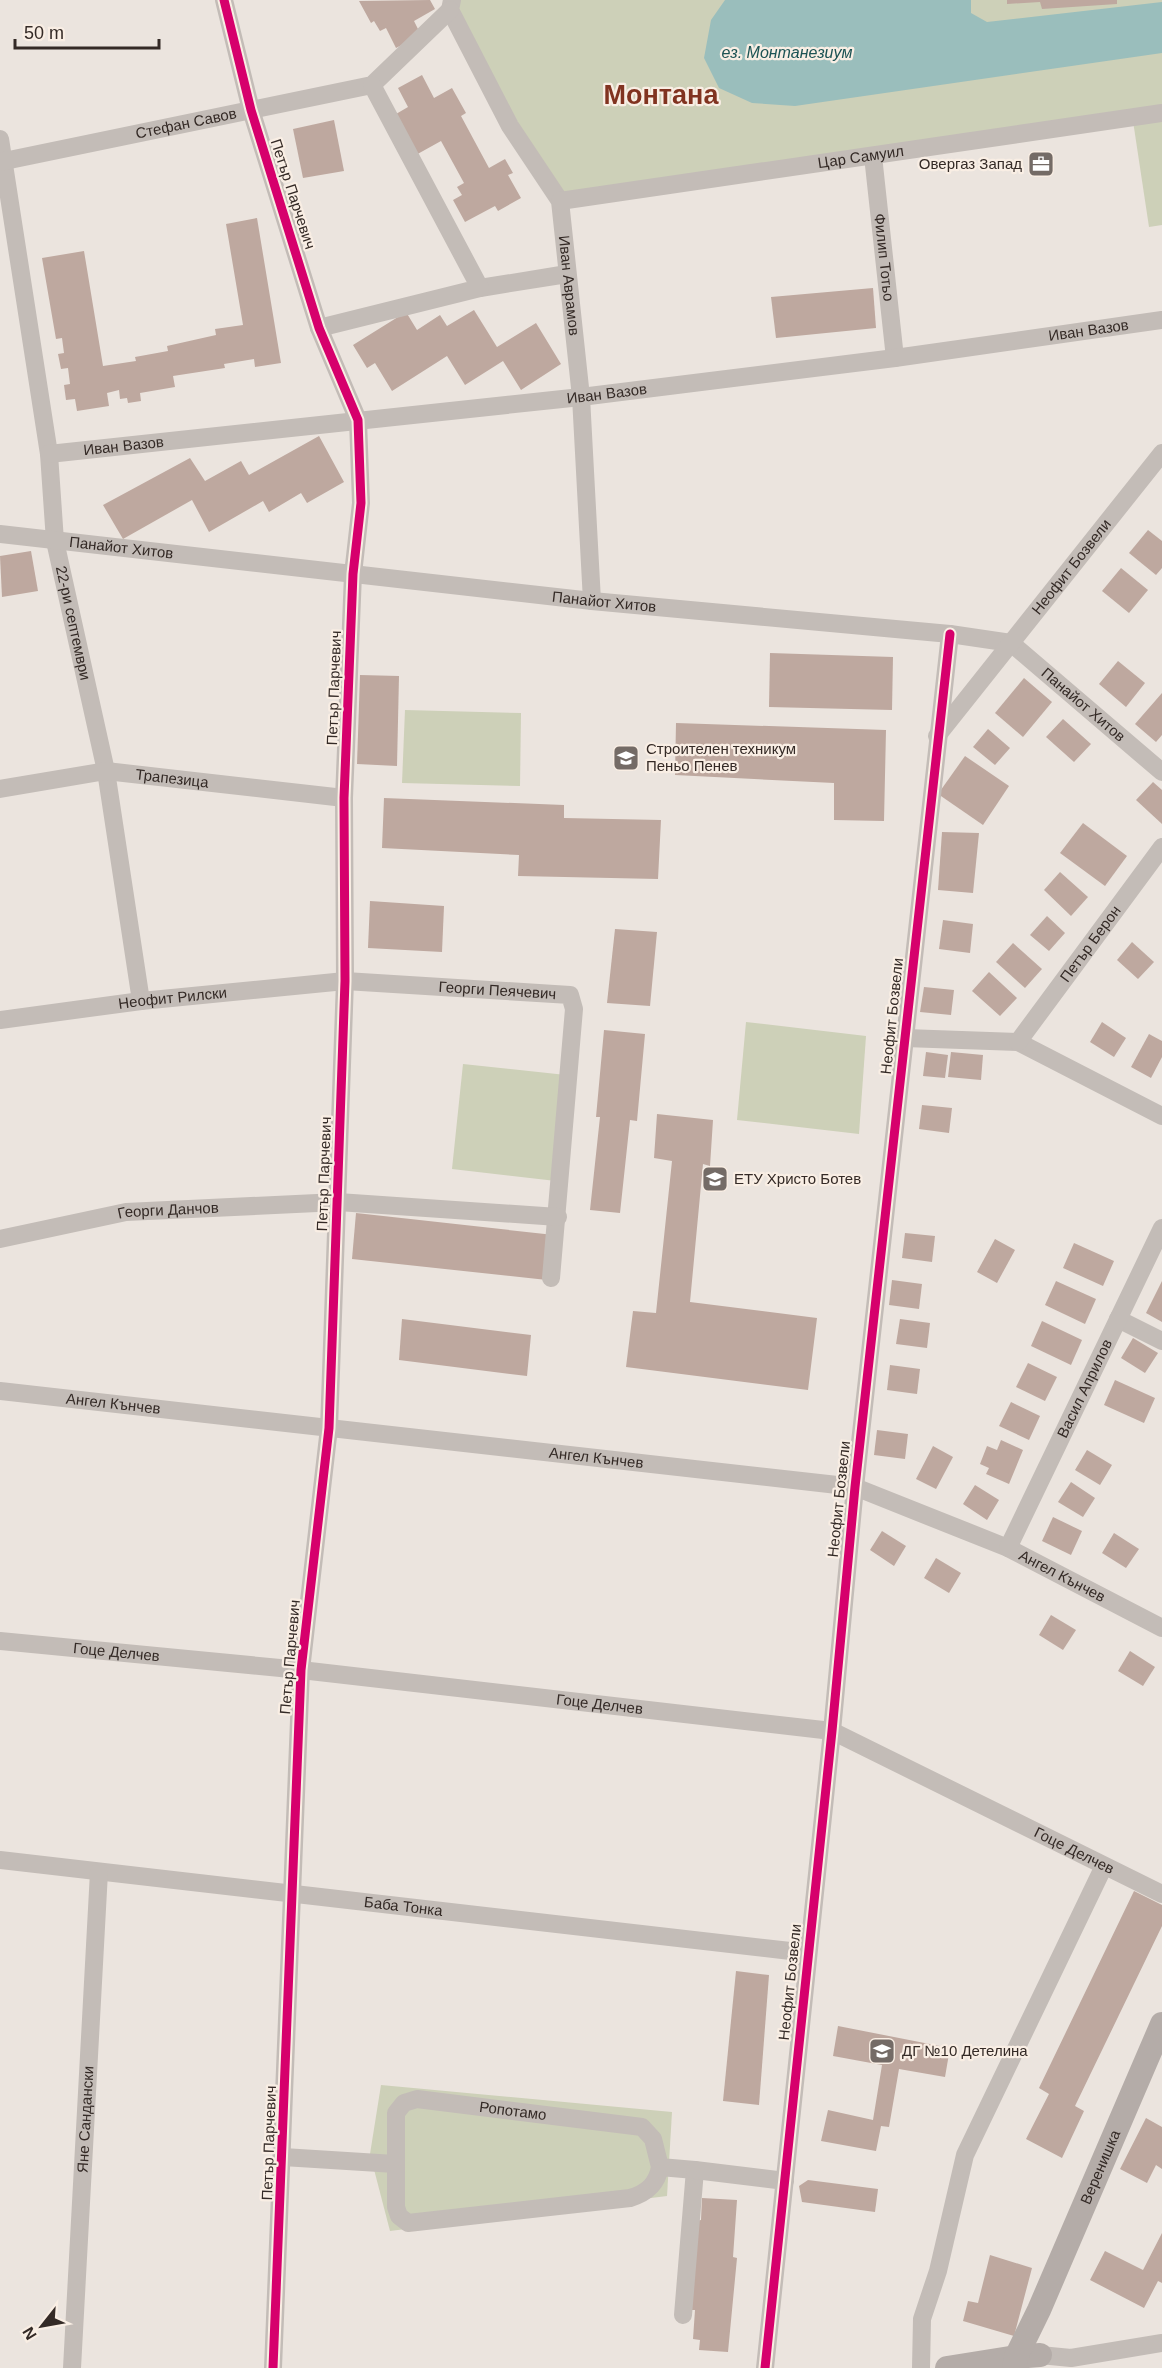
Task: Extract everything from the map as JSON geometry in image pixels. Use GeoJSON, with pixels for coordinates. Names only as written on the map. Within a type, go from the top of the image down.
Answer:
{"type":"FeatureCollection","features":[{"type":"Feature","properties":{"kind":"main road","name":"Веренишка"},"geometry":{"type":"LineString","coordinates":[[1015,2362],[1040,2310],[1162,2024]]}},
{"type":"Feature","properties":{"kind":"main road","name":"Веренишка"},"geometry":{"type":"LineString","coordinates":[[1040,2310],[1042,2364]]}},
{"type":"Feature","properties":{"kind":"main road"},"geometry":{"type":"LineString","coordinates":[[947,2368],[1015,2362],[1042,2364]]}},
{"type":"Feature","properties":{"kind":"street","name":"Петър Парчевич"},"geometry":{"type":"LineString","coordinates":[[224,0],[251,110],[320,328],[358,420],[361,503],[353,574],[344,798],[345,981],[329,1428],[302,1670],[273,2368]]}},
{"type":"Feature","properties":{"kind":"street"},"geometry":{"type":"LineString","coordinates":[[451,5],[372,85],[480,288]]}},
{"type":"Feature","properties":{"kind":"street","name":"Иван Аврамов"},"geometry":{"type":"LineString","coordinates":[[451,5],[510,126],[561,201],[581,397],[592,602]]}},
{"type":"Feature","properties":{"kind":"street","name":"Стефан Савов"},"geometry":{"type":"LineString","coordinates":[[2,162],[372,85]]}},
{"type":"Feature","properties":{"kind":"street","name":"Цар Самуил"},"geometry":{"type":"LineString","coordinates":[[561,201],[1162,113]]}},
{"type":"Feature","properties":{"kind":"street","name":"22-ри септември"},"geometry":{"type":"LineString","coordinates":[[0,139],[49,454],[55,541],[106,771],[141,1000]]}},
{"type":"Feature","properties":{"kind":"street","name":"Филип Тотьо"},"geometry":{"type":"LineString","coordinates":[[873,156],[895,358]]}},
{"type":"Feature","properties":{"kind":"street"},"geometry":{"type":"LineString","coordinates":[[320,328],[480,288],[567,274]]}},
{"type":"Feature","properties":{"kind":"street","name":"Иван Вазов"},"geometry":{"type":"LineString","coordinates":[[49,454],[581,397],[895,358],[1162,320]]}},
{"type":"Feature","properties":{"kind":"street","name":"Неофит Бозвели"},"geometry":{"type":"LineString","coordinates":[[937,736],[1162,453]]}},
{"type":"Feature","properties":{"kind":"street","name":"Панайот Хитов"},"geometry":{"type":"LineString","coordinates":[[0,534],[592,602],[950,633],[1011,643],[1162,772]]}},
{"type":"Feature","properties":{"kind":"street","name":"Неофит Бозвели"},"geometry":{"type":"LineString","coordinates":[[765,2368],[832,1731],[855,1487],[950,633]]}},
{"type":"Feature","properties":{"kind":"street","name":"Трапезица"},"geometry":{"type":"LineString","coordinates":[[0,789],[106,771],[344,798]]}},
{"type":"Feature","properties":{"kind":"street","name":"Петър Берон"},"geometry":{"type":"LineString","coordinates":[[1018,1042],[1162,847]]}},
{"type":"Feature","properties":{"kind":"street","name":"Неофит Рилски"},"geometry":{"type":"LineString","coordinates":[[0,1020],[141,1000],[345,981]]}},
{"type":"Feature","properties":{"kind":"street","name":"Георги Пеячевич"},"geometry":{"type":"LineString","coordinates":[[345,981],[570,995],[574,1009],[551,1278]]}},
{"type":"Feature","properties":{"kind":"street"},"geometry":{"type":"LineString","coordinates":[[905,1038],[1018,1042],[1162,1116]]}},
{"type":"Feature","properties":{"kind":"street"},"geometry":{"type":"LineString","coordinates":[[338,1202],[558,1217]]}},
{"type":"Feature","properties":{"kind":"street","name":"Георги Данчов"},"geometry":{"type":"LineString","coordinates":[[0,1239],[126,1212],[338,1202]]}},
{"type":"Feature","properties":{"kind":"street","name":"Васил Априлов"},"geometry":{"type":"LineString","coordinates":[[1008,1548],[1162,1228]]}},
{"type":"Feature","properties":{"kind":"street"},"geometry":{"type":"LineString","coordinates":[[1118,1319],[1162,1341]]}},
{"type":"Feature","properties":{"kind":"street","name":"Ангел Кънчев"},"geometry":{"type":"LineString","coordinates":[[0,1391],[855,1487],[1008,1548],[1162,1628]]}},
{"type":"Feature","properties":{"kind":"street","name":"Гоце Делчев"},"geometry":{"type":"LineString","coordinates":[[0,1641],[302,1670],[832,1731],[1162,1894]]}},
{"type":"Feature","properties":{"kind":"street","name":"Баба Тонка"},"geometry":{"type":"LineString","coordinates":[[0,1860],[808,1953]]}},
{"type":"Feature","properties":{"kind":"street"},"geometry":{"type":"LineString","coordinates":[[921,2368],[922,2319],[938,2271],[965,2155],[1104,1866]]}},
{"type":"Feature","properties":{"kind":"street","name":"Яне Сандански"},"geometry":{"type":"LineString","coordinates":[[72,2368],[99,1872]]}},
{"type":"Feature","properties":{"kind":"street","name":"Ропотамо"},"geometry":{"type":"LineString","coordinates":[[417,2099],[634,2125],[642,2127],[653,2139],[660,2167],[654,2183],[647,2190],[630,2198],[414,2223],[403,2220],[398,2212],[395,2164],[396,2113],[404,2103],[417,2099]]}},
{"type":"Feature","properties":{"kind":"street"},"geometry":{"type":"LineString","coordinates":[[283,2157],[395,2164]]}},
{"type":"Feature","properties":{"kind":"street"},"geometry":{"type":"LineString","coordinates":[[660,2167],[785,2181]]}},
{"type":"Feature","properties":{"kind":"street"},"geometry":{"type":"LineString","coordinates":[[682,2315],[695,2170]]}},
{"type":"Feature","properties":{"kind":"street"},"geometry":{"type":"LineString","coordinates":[[1042,2364],[1162,2343]]}},
{"type":"Feature","properties":{"kind":"green space"},"geometry":{"type":"Polygon","coordinates":[[[452,0],[1162,0],[1162,110],[560,201],[452,0]]]}},
{"type":"Feature","properties":{"kind":"green space"},"geometry":{"type":"Polygon","coordinates":[[[1162,117],[1162,225],[1149,227],[1133,121],[1162,117]]]}},
{"type":"Feature","properties":{"kind":"green space"},"geometry":{"type":"Polygon","coordinates":[[[405,710],[521,713],[520,786],[402,783],[405,710]]]}},
{"type":"Feature","properties":{"kind":"green space"},"geometry":{"type":"Polygon","coordinates":[[[746,1022],[866,1036],[859,1134],[737,1120],[746,1022]]]}},
{"type":"Feature","properties":{"kind":"green space"},"geometry":{"type":"Polygon","coordinates":[[[463,1064],[566,1075],[556,1181],[452,1169],[463,1064]]]}},
{"type":"Feature","properties":{"kind":"green space"},"geometry":{"type":"Polygon","coordinates":[[[381,2085],[672,2112],[667,2196],[390,2231],[370,2154],[381,2085]]]}},
{"type":"Feature","properties":{"kind":"water","name":"ез. Монтанезиум"},"geometry":{"type":"Polygon","coordinates":[[[725,0],[971,0],[971,13],[987,22],[1162,2],[1162,53],[795,106],[752,103],[719,88],[704,58],[711,20],[725,0]]]}},
{"type":"Feature","properties":{"kind":"building"},"geometry":{"type":"Polygon","coordinates":[[[430,0],[435,9],[414,21],[421,35],[396,48],[386,28],[380,31],[374,21],[371,23],[359,1],[430,0]]]}},
{"type":"Feature","properties":{"kind":"building"},"geometry":{"type":"Polygon","coordinates":[[[1007,0],[1117,0],[1117,4],[1042,9],[1040,2],[1007,4],[1007,0]]]}},
{"type":"Feature","properties":{"kind":"building"},"geometry":{"type":"Polygon","coordinates":[[[422,75],[434,98],[452,88],[466,113],[461,116],[489,168],[505,159],[513,173],[508,175],[521,198],[498,211],[495,206],[465,222],[453,200],[462,195],[457,187],[464,183],[441,141],[414,156],[396,114],[408,107],[398,88],[422,75]]]}},
{"type":"Feature","properties":{"kind":"building"},"geometry":{"type":"Polygon","coordinates":[[[334,120],[344,171],[303,178],[293,129],[334,120]]]}},
{"type":"Feature","properties":{"kind":"building"},"geometry":{"type":"Polygon","coordinates":[[[257,218],[281,363],[255,367],[254,359],[224,364],[225,368],[173,376],[175,387],[140,393],[141,401],[128,403],[127,398],[120,399],[119,390],[107,393],[109,406],[77,411],[75,399],[66,400],[64,385],[70,384],[68,368],[61,369],[58,354],[64,353],[62,338],[56,339],[42,258],[84,251],[103,366],[136,361],[135,357],[168,351],[167,346],[216,335],[215,329],[243,325],[226,224],[257,218]]]}},
{"type":"Feature","properties":{"kind":"building"},"geometry":{"type":"Polygon","coordinates":[[[873,288],[876,328],[776,338],[771,297],[873,288]]]}},
{"type":"Feature","properties":{"kind":"building"},"geometry":{"type":"Polygon","coordinates":[[[474,310],[497,347],[536,323],[561,364],[521,390],[503,361],[465,385],[447,356],[392,391],[375,363],[367,368],[353,345],[406,312],[417,330],[440,315],[447,326],[474,310]]]}},
{"type":"Feature","properties":{"kind":"building"},"geometry":{"type":"Polygon","coordinates":[[[319,436],[344,482],[307,503],[301,493],[269,512],[263,501],[209,532],[192,500],[123,539],[103,505],[190,458],[205,481],[241,461],[249,475],[319,436]]]}},
{"type":"Feature","properties":{"kind":"building"},"geometry":{"type":"Polygon","coordinates":[[[1148,530],[1162,541],[1162,568],[1156,575],[1129,553],[1148,530]]]}},
{"type":"Feature","properties":{"kind":"building"},"geometry":{"type":"Polygon","coordinates":[[[31,551],[38,591],[2,597],[0,556],[31,551]]]}},
{"type":"Feature","properties":{"kind":"building"},"geometry":{"type":"Polygon","coordinates":[[[1121,568],[1148,590],[1129,613],[1102,591],[1121,568]]]}},
{"type":"Feature","properties":{"kind":"building"},"geometry":{"type":"Polygon","coordinates":[[[770,653],[893,657],[892,710],[769,707],[770,653]]]}},
{"type":"Feature","properties":{"kind":"building"},"geometry":{"type":"Polygon","coordinates":[[[1118,661],[1145,683],[1126,707],[1099,684],[1118,661]]]}},
{"type":"Feature","properties":{"kind":"building"},"geometry":{"type":"Polygon","coordinates":[[[360,675],[399,676],[397,766],[357,764],[360,675]]]}},
{"type":"Feature","properties":{"kind":"building"},"geometry":{"type":"Polygon","coordinates":[[[1024,678],[1052,702],[1023,737],[995,713],[1024,678]]]}},
{"type":"Feature","properties":{"kind":"building"},"geometry":{"type":"Polygon","coordinates":[[[1162,693],[1162,735],[1156,742],[1135,724],[1162,693]]]}},
{"type":"Feature","properties":{"kind":"building"},"geometry":{"type":"Polygon","coordinates":[[[1063,719],[1091,744],[1074,762],[1046,737],[1063,719]]]}},
{"type":"Feature","properties":{"kind":"building"},"geometry":{"type":"Polygon","coordinates":[[[676,723],[886,730],[884,821],[834,820],[834,783],[675,775],[676,723]]]}},
{"type":"Feature","properties":{"kind":"building"},"geometry":{"type":"Polygon","coordinates":[[[988,729],[1010,748],[995,765],[973,747],[988,729]]]}},
{"type":"Feature","properties":{"kind":"building"},"geometry":{"type":"Polygon","coordinates":[[[965,756],[1009,786],[983,825],[938,794],[965,756]]]}},
{"type":"Feature","properties":{"kind":"building"},"geometry":{"type":"Polygon","coordinates":[[[1153,782],[1162,790],[1162,824],[1136,800],[1153,782]]]}},
{"type":"Feature","properties":{"kind":"building"},"geometry":{"type":"Polygon","coordinates":[[[384,798],[564,805],[564,818],[661,820],[658,879],[518,876],[519,855],[382,848],[384,798]]]}},
{"type":"Feature","properties":{"kind":"building"},"geometry":{"type":"Polygon","coordinates":[[[1083,823],[1127,856],[1105,886],[1060,853],[1083,823]]]}},
{"type":"Feature","properties":{"kind":"building"},"geometry":{"type":"Polygon","coordinates":[[[942,832],[979,833],[973,893],[938,890],[942,832]]]}},
{"type":"Feature","properties":{"kind":"building"},"geometry":{"type":"Polygon","coordinates":[[[1060,872],[1088,897],[1071,916],[1044,890],[1060,872]]]}},
{"type":"Feature","properties":{"kind":"building"},"geometry":{"type":"Polygon","coordinates":[[[370,901],[444,906],[442,952],[368,948],[370,901]]]}},
{"type":"Feature","properties":{"kind":"building"},"geometry":{"type":"Polygon","coordinates":[[[1047,916],[1065,933],[1049,951],[1030,935],[1047,916]]]}},
{"type":"Feature","properties":{"kind":"building"},"geometry":{"type":"Polygon","coordinates":[[[943,920],[973,924],[970,953],[939,949],[943,920]]]}},
{"type":"Feature","properties":{"kind":"building"},"geometry":{"type":"Polygon","coordinates":[[[615,929],[657,932],[650,1006],[607,1003],[615,929]]]}},
{"type":"Feature","properties":{"kind":"building"},"geometry":{"type":"Polygon","coordinates":[[[1132,942],[1154,962],[1138,979],[1117,960],[1132,942]]]}},
{"type":"Feature","properties":{"kind":"building"},"geometry":{"type":"Polygon","coordinates":[[[1013,943],[1042,969],[1025,988],[996,962],[1013,943]]]}},
{"type":"Feature","properties":{"kind":"building"},"geometry":{"type":"Polygon","coordinates":[[[989,972],[1017,998],[1000,1016],[972,991],[989,972]]]}},
{"type":"Feature","properties":{"kind":"building"},"geometry":{"type":"Polygon","coordinates":[[[924,987],[954,990],[951,1015],[920,1012],[924,987]]]}},
{"type":"Feature","properties":{"kind":"building"},"geometry":{"type":"Polygon","coordinates":[[[1102,1022],[1126,1038],[1114,1057],[1090,1042],[1102,1022]]]}},
{"type":"Feature","properties":{"kind":"building"},"geometry":{"type":"Polygon","coordinates":[[[604,1030],[645,1034],[637,1121],[630,1120],[620,1213],[590,1210],[600,1117],[596,1117],[604,1030]]]}},
{"type":"Feature","properties":{"kind":"building"},"geometry":{"type":"Polygon","coordinates":[[[1149,1034],[1162,1041],[1162,1057],[1151,1078],[1131,1067],[1149,1034]]]}},
{"type":"Feature","properties":{"kind":"building"},"geometry":{"type":"Polygon","coordinates":[[[926,1052],[948,1055],[945,1078],[923,1076],[926,1052]]]}},
{"type":"Feature","properties":{"kind":"building"},"geometry":{"type":"Polygon","coordinates":[[[951,1052],[983,1055],[981,1080],[948,1077],[951,1052]]]}},
{"type":"Feature","properties":{"kind":"building"},"geometry":{"type":"Polygon","coordinates":[[[922,1105],[952,1108],[949,1133],[919,1129],[922,1105]]]}},
{"type":"Feature","properties":{"kind":"building"},"geometry":{"type":"Polygon","coordinates":[[[657,1114],[713,1120],[710,1166],[703,1164],[690,1302],[817,1318],[808,1390],[626,1367],[633,1311],[656,1313],[672,1161],[654,1158],[657,1114]]]}},
{"type":"Feature","properties":{"kind":"building"},"geometry":{"type":"Polygon","coordinates":[[[356,1213],[554,1235],[547,1280],[352,1259],[356,1213]]]}},
{"type":"Feature","properties":{"kind":"building"},"geometry":{"type":"Polygon","coordinates":[[[905,1233],[935,1236],[932,1262],[902,1258],[905,1233]]]}},
{"type":"Feature","properties":{"kind":"building"},"geometry":{"type":"Polygon","coordinates":[[[995,1239],[1015,1250],[997,1283],[977,1272],[995,1239]]]}},
{"type":"Feature","properties":{"kind":"building"},"geometry":{"type":"Polygon","coordinates":[[[1074,1243],[1114,1261],[1103,1286],[1063,1268],[1074,1243]]]}},
{"type":"Feature","properties":{"kind":"building"},"geometry":{"type":"Polygon","coordinates":[[[892,1280],[922,1284],[919,1309],[889,1305],[892,1280]]]}},
{"type":"Feature","properties":{"kind":"building"},"geometry":{"type":"Polygon","coordinates":[[[1056,1281],[1096,1299],[1085,1324],[1045,1305],[1056,1281]]]}},
{"type":"Feature","properties":{"kind":"building"},"geometry":{"type":"Polygon","coordinates":[[[1162,1281],[1162,1322],[1146,1313],[1162,1281]]]}},
{"type":"Feature","properties":{"kind":"building"},"geometry":{"type":"Polygon","coordinates":[[[402,1319],[531,1335],[527,1376],[399,1360],[402,1319]]]}},
{"type":"Feature","properties":{"kind":"building"},"geometry":{"type":"Polygon","coordinates":[[[900,1319],[930,1323],[927,1348],[896,1344],[900,1319]]]}},
{"type":"Feature","properties":{"kind":"building"},"geometry":{"type":"Polygon","coordinates":[[[1042,1321],[1082,1340],[1071,1365],[1031,1346],[1042,1321]]]}},
{"type":"Feature","properties":{"kind":"building"},"geometry":{"type":"Polygon","coordinates":[[[1133,1338],[1158,1353],[1145,1373],[1121,1358],[1133,1338]]]}},
{"type":"Feature","properties":{"kind":"building"},"geometry":{"type":"Polygon","coordinates":[[[1028,1363],[1057,1377],[1045,1401],[1016,1387],[1028,1363]]]}},
{"type":"Feature","properties":{"kind":"building"},"geometry":{"type":"Polygon","coordinates":[[[890,1365],[920,1369],[917,1394],[887,1390],[890,1365]]]}},
{"type":"Feature","properties":{"kind":"building"},"geometry":{"type":"Polygon","coordinates":[[[1115,1380],[1155,1398],[1144,1423],[1104,1405],[1115,1380]]]}},
{"type":"Feature","properties":{"kind":"building"},"geometry":{"type":"Polygon","coordinates":[[[1011,1402],[1040,1416],[1029,1440],[999,1426],[1011,1402]]]}},
{"type":"Feature","properties":{"kind":"building"},"geometry":{"type":"Polygon","coordinates":[[[877,1430],[908,1434],[905,1459],[874,1455],[877,1430]]]}},
{"type":"Feature","properties":{"kind":"building"},"geometry":{"type":"Polygon","coordinates":[[[1001,1440],[1023,1450],[1009,1484],[986,1474],[989,1468],[980,1464],[987,1446],[997,1450],[1001,1440]]]}},
{"type":"Feature","properties":{"kind":"building"},"geometry":{"type":"Polygon","coordinates":[[[933,1446],[953,1457],[936,1489],[916,1479],[933,1446]]]}},
{"type":"Feature","properties":{"kind":"building"},"geometry":{"type":"Polygon","coordinates":[[[1087,1450],[1112,1465],[1100,1485],[1075,1470],[1087,1450]]]}},
{"type":"Feature","properties":{"kind":"building"},"geometry":{"type":"Polygon","coordinates":[[[1071,1482],[1095,1498],[1083,1517],[1058,1502],[1071,1482]]]}},
{"type":"Feature","properties":{"kind":"building"},"geometry":{"type":"Polygon","coordinates":[[[975,1485],[999,1500],[987,1520],[963,1504],[975,1485]]]}},
{"type":"Feature","properties":{"kind":"building"},"geometry":{"type":"Polygon","coordinates":[[[1053,1517],[1082,1531],[1071,1555],[1042,1541],[1053,1517]]]}},
{"type":"Feature","properties":{"kind":"building"},"geometry":{"type":"Polygon","coordinates":[[[882,1531],[906,1546],[894,1566],[870,1550],[882,1531]]]}},
{"type":"Feature","properties":{"kind":"building"},"geometry":{"type":"Polygon","coordinates":[[[1114,1533],[1139,1549],[1126,1568],[1102,1553],[1114,1533]]]}},
{"type":"Feature","properties":{"kind":"building"},"geometry":{"type":"Polygon","coordinates":[[[936,1558],[961,1573],[949,1593],[924,1578],[936,1558]]]}},
{"type":"Feature","properties":{"kind":"building"},"geometry":{"type":"Polygon","coordinates":[[[1051,1615],[1076,1630],[1063,1650],[1039,1635],[1051,1615]]]}},
{"type":"Feature","properties":{"kind":"building"},"geometry":{"type":"Polygon","coordinates":[[[1130,1651],[1155,1667],[1143,1686],[1118,1671],[1130,1651]]]}},
{"type":"Feature","properties":{"kind":"building"},"geometry":{"type":"Polygon","coordinates":[[[1134,1891],[1162,1905],[1162,1926],[1075,2106],[1084,2111],[1062,2158],[1026,2139],[1049,2094],[1039,2088],[1134,1891]]]}},
{"type":"Feature","properties":{"kind":"building"},"geometry":{"type":"Polygon","coordinates":[[[736,1971],[769,1975],[759,2105],[723,2101],[736,1971]]]}},
{"type":"Feature","properties":{"kind":"building"},"geometry":{"type":"Polygon","coordinates":[[[838,2026],[950,2048],[945,2077],[899,2069],[889,2127],[881,2126],[876,2151],[821,2141],[828,2110],[873,2120],[882,2065],[833,2056],[838,2026]]]}},
{"type":"Feature","properties":{"kind":"building"},"geometry":{"type":"Polygon","coordinates":[[[1146,2118],[1162,2127],[1162,2169],[1156,2165],[1147,2183],[1120,2169],[1146,2118]]]}},
{"type":"Feature","properties":{"kind":"building"},"geometry":{"type":"Polygon","coordinates":[[[808,2180],[878,2189],[875,2212],[802,2202],[799,2186],[808,2180]]]}},
{"type":"Feature","properties":{"kind":"building"},"geometry":{"type":"Polygon","coordinates":[[[702,2198],[737,2200],[733,2257],[737,2258],[728,2352],[699,2350],[700,2340],[693,2339],[695,2310],[691,2310],[696,2221],[701,2220],[702,2198]]]}},
{"type":"Feature","properties":{"kind":"building"},"geometry":{"type":"Polygon","coordinates":[[[1162,2233],[1162,2283],[1158,2281],[1144,2308],[1090,2280],[1105,2251],[1143,2270],[1162,2233]]]}},
{"type":"Feature","properties":{"kind":"building"},"geometry":{"type":"Polygon","coordinates":[[[990,2255],[1032,2268],[1014,2336],[963,2321],[968,2301],[978,2303],[990,2255]]]}},
{"type":"Feature","properties":{"kind":"cycle path"},"geometry":{"type":"LineString","coordinates":[[224,0],[251,110],[319,328],[358,420],[361,503],[353,574],[344,798],[345,981],[329,1428],[301,1670],[273,2368]]}},
{"type":"Feature","properties":{"kind":"cycle path"},"geometry":{"type":"LineString","coordinates":[[765,2368],[832,1731],[855,1487],[950,634]]}},
{"type":"Feature","properties":{"kind":"place","name":"Овергаз Запад"},"geometry":{"type":"Point","coordinates":[1041,164]}},
{"type":"Feature","properties":{"kind":"place","name":"Строителен техникум Пеньо Пенев"},"geometry":{"type":"Point","coordinates":[626,758]}},
{"type":"Feature","properties":{"kind":"place","name":"ЕТУ Христо Ботев"},"geometry":{"type":"Point","coordinates":[715,1179]}},
{"type":"Feature","properties":{"kind":"place","name":"ДГ №10 Детелина"},"geometry":{"type":"Point","coordinates":[882,2051]}},
{"type":"Feature","properties":{"kind":"district","name":"Монтана"},"geometry":{"type":"Point","coordinates":[661,95]}}]}
